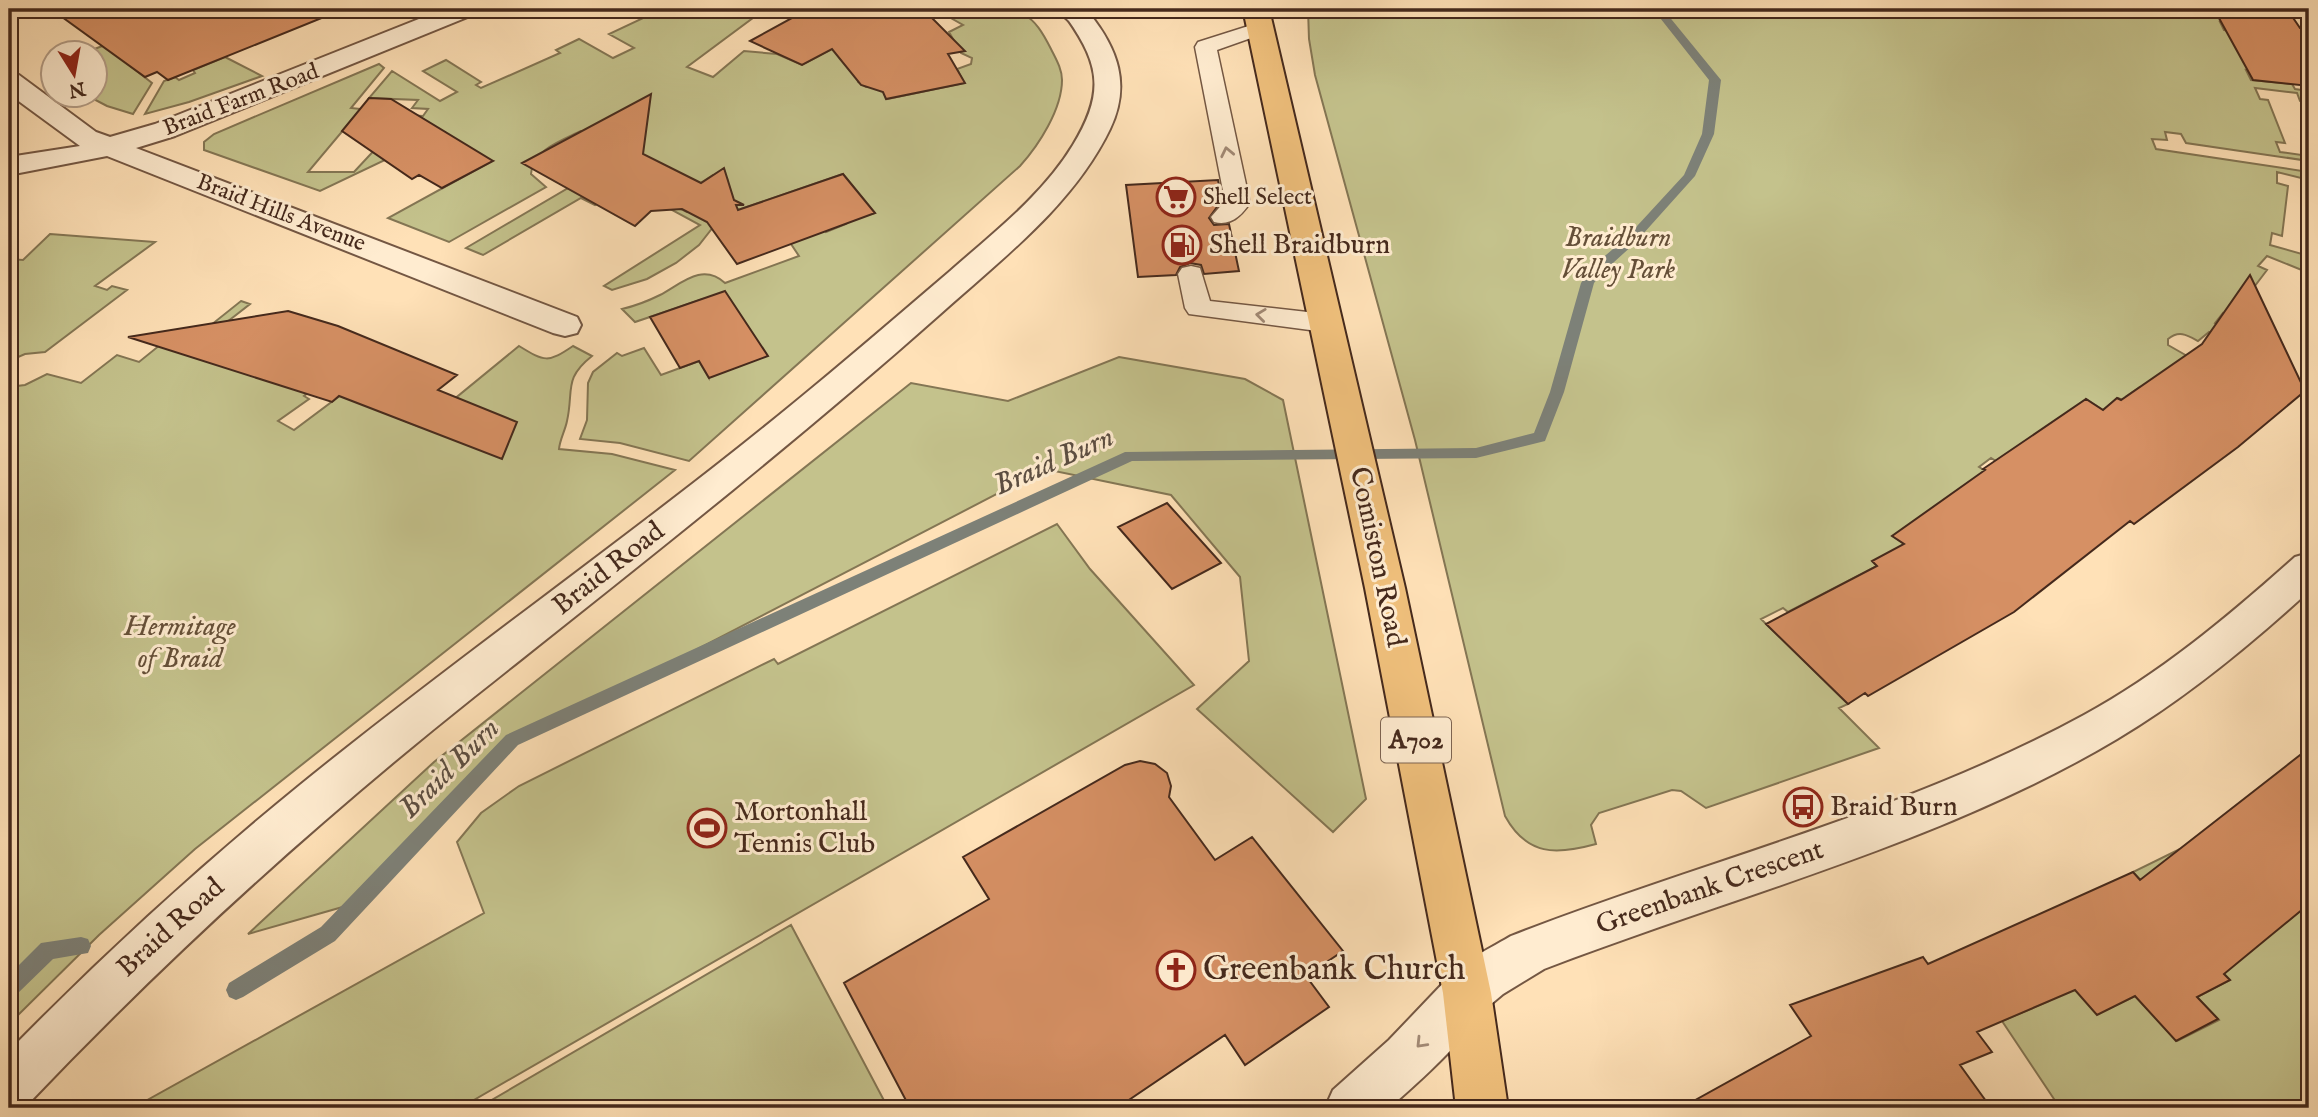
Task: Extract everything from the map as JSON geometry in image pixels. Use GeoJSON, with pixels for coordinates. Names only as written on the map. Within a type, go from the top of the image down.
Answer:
{"type":"FeatureCollection","features":[{"type":"Feature","properties":{"kind":"main road","name":"Comiston Road"},"geometry":{"type":"LineString","coordinates":[[1259,18],[1363,488],[1467,993],[1482,1108]]}},
{"type":"Feature","properties":{"kind":"street","name":"Braid Farm Road"},"geometry":{"type":"LineString","coordinates":[[9,166],[113,147],[210,114],[466,9]]}},
{"type":"Feature","properties":{"kind":"street","name":"Braid Road"},"geometry":{"type":"LineString","coordinates":[[9,1087],[93,1000],[235,870],[350,771],[801,416],[894,337],[1036,209],[1063,180],[1089,143],[1108,94],[1110,74],[1105,57],[1094,35],[1075,13]]}},
{"type":"Feature","properties":{"kind":"street","name":"Braid Hills Avenue"},"geometry":{"type":"LineString","coordinates":[[9,81],[86,138],[565,325]]}},
{"type":"Feature","properties":{"kind":"street","name":"Greenbank Crescent"},"geometry":{"type":"LineString","coordinates":[[1351,1108],[1407,1058],[1467,993],[1486,977],[1528,952],[1826,848],[2024,767],[2099,728],[2165,687],[2244,627],[2309,568]]}},
{"type":"Feature","properties":{"kind":"lane"},"geometry":{"type":"LineString","coordinates":[[1223,217],[1238,203],[1206,47],[1259,18]]}},
{"type":"Feature","properties":{"kind":"lane"},"geometry":{"type":"LineString","coordinates":[[1191,274],[1198,307],[1325,323]]}},
{"type":"Feature","properties":{"kind":"green space"},"geometry":{"type":"Polygon","coordinates":[[[103,9],[215,9],[128,64],[152,83],[133,114],[108,106],[108,44],[148,29],[71,19],[103,9]]]}},
{"type":"Feature","properties":{"kind":"green space"},"geometry":{"type":"Polygon","coordinates":[[[647,9],[765,9],[687,67],[713,77],[744,51],[777,54],[802,65],[828,51],[872,9],[906,9],[851,41],[858,82],[866,87],[880,86],[887,99],[964,83],[957,69],[971,64],[972,58],[961,53],[949,32],[963,25],[949,17],[969,9],[1008,10],[1018,12],[1032,21],[1045,37],[1062,76],[1061,91],[1054,114],[1035,148],[1020,166],[689,461],[620,443],[580,439],[587,420],[588,383],[593,372],[617,353],[622,356],[644,348],[661,375],[699,361],[709,378],[717,321],[703,299],[635,322],[622,309],[655,297],[692,277],[708,274],[725,283],[799,256],[789,241],[823,229],[826,232],[846,224],[845,221],[875,213],[843,174],[741,209],[714,226],[699,245],[676,263],[647,279],[612,290],[604,286],[700,225],[672,210],[677,207],[687,212],[728,183],[727,178],[713,175],[699,184],[663,165],[595,205],[581,198],[483,255],[466,248],[568,188],[591,136],[581,131],[543,152],[537,158],[531,174],[546,187],[449,242],[388,218],[492,161],[391,157],[320,191],[204,150],[204,142],[214,134],[379,64],[384,68],[351,108],[361,109],[308,172],[354,172],[407,115],[423,116],[428,109],[412,108],[418,100],[369,98],[392,71],[440,101],[457,92],[423,71],[446,60],[481,82],[476,85],[481,88],[560,53],[556,50],[579,39],[613,58],[634,48],[609,34],[654,13],[647,9]]]}},
{"type":"Feature","properties":{"kind":"green space","name":"Braidburn Valley Park"},"geometry":{"type":"Polygon","coordinates":[[[1308,9],[2211,9],[2215,16],[2250,20],[2255,25],[2220,22],[2224,30],[2233,31],[2254,71],[2246,70],[2251,80],[2292,84],[2295,89],[2309,91],[2309,103],[2300,101],[2297,93],[2255,88],[2260,99],[2268,100],[2285,143],[2276,142],[2280,152],[2309,156],[2309,161],[2186,143],[2181,134],[2165,132],[2167,140],[2152,139],[2156,149],[2309,172],[2309,180],[2277,172],[2277,183],[2288,186],[2282,236],[2272,233],[2270,245],[2309,256],[2309,273],[2267,256],[2258,266],[2267,270],[2232,316],[2223,313],[2215,323],[2263,345],[2256,357],[2209,332],[2198,341],[2179,334],[2168,339],[2168,345],[2189,357],[2146,390],[2140,387],[2127,396],[2175,424],[2118,398],[2103,410],[2086,399],[2060,502],[1991,458],[1979,467],[1997,478],[1893,536],[1975,595],[1872,561],[1877,566],[1788,612],[1783,608],[1761,619],[1848,704],[1839,708],[1879,748],[1706,808],[1681,791],[1672,790],[1599,813],[1591,825],[1596,844],[1568,850],[1544,849],[1523,839],[1505,816],[1415,440],[1315,75],[1309,39],[1308,9]]]}},
{"type":"Feature","properties":{"kind":"green space"},"geometry":{"type":"Polygon","coordinates":[[[225,57],[262,76],[189,102],[145,114],[164,81],[175,77],[179,80],[195,73],[193,70],[225,57]]]}},
{"type":"Feature","properties":{"kind":"green space"},"geometry":{"type":"Polygon","coordinates":[[[50,234],[155,242],[95,286],[107,290],[112,286],[127,290],[45,352],[25,354],[9,361],[9,259],[23,260],[50,234]]]}},
{"type":"Feature","properties":{"kind":"green space","name":"Hermitage of Braid"},"geometry":{"type":"Polygon","coordinates":[[[241,301],[250,304],[218,329],[365,348],[304,396],[309,399],[278,421],[294,430],[341,395],[420,427],[519,346],[541,358],[552,358],[573,346],[592,356],[573,379],[567,421],[559,449],[612,454],[675,470],[195,849],[99,935],[9,1024],[9,387],[25,385],[47,374],[81,383],[117,355],[139,362],[176,332],[196,337],[241,301]]]}},
{"type":"Feature","properties":{"kind":"green space"},"geometry":{"type":"Polygon","coordinates":[[[1119,357],[1245,379],[1283,400],[1366,799],[1333,832],[1197,709],[1249,661],[1240,577],[1171,495],[1045,469],[516,743],[346,906],[248,934],[434,762],[911,383],[1008,401],[1119,357]]]}},
{"type":"Feature","properties":{"kind":"green space","name":"Mortonhall Tennis Club"},"geometry":{"type":"Polygon","coordinates":[[[1057,524],[1090,569],[1194,685],[460,1108],[133,1108],[484,913],[457,842],[481,813],[519,786],[774,659],[778,664],[1057,524]]]}},
{"type":"Feature","properties":{"kind":"green space"},"geometry":{"type":"Polygon","coordinates":[[[2180,849],[2277,930],[2306,906],[2309,909],[2309,1108],[2060,1108],[2002,1021],[2049,1001],[2021,927],[2097,1014],[2135,996],[2177,1041],[2219,1020],[2197,997],[2230,980],[2210,959],[2213,957],[2133,872],[2180,849]]]}},
{"type":"Feature","properties":{"kind":"green space"},"geometry":{"type":"Polygon","coordinates":[[[791,925],[888,1108],[478,1108],[791,925]]]}},
{"type":"Feature","properties":{"kind":"building"},"geometry":{"type":"Polygon","coordinates":[[[51,9],[339,11],[168,80],[157,72],[145,77],[108,50],[108,38],[91,38],[51,9]]]}},
{"type":"Feature","properties":{"kind":"building"},"geometry":{"type":"Polygon","coordinates":[[[800,9],[923,9],[965,51],[948,54],[965,83],[886,99],[883,92],[861,85],[832,49],[802,65],[750,41],[803,12],[800,9]]]}},
{"type":"Feature","properties":{"kind":"building"},"geometry":{"type":"Polygon","coordinates":[[[2214,9],[2287,9],[2300,28],[2309,28],[2309,86],[2253,80],[2214,9]]]}},
{"type":"Feature","properties":{"kind":"building"},"geometry":{"type":"Polygon","coordinates":[[[651,94],[643,154],[701,183],[724,168],[734,200],[744,205],[736,205],[738,210],[843,174],[875,213],[737,264],[707,222],[682,209],[651,211],[635,226],[522,163],[651,94]]]}},
{"type":"Feature","properties":{"kind":"building"},"geometry":{"type":"Polygon","coordinates":[[[369,98],[391,99],[493,161],[442,188],[419,175],[412,179],[342,131],[369,98]]]}},
{"type":"Feature","properties":{"kind":"building"},"geometry":{"type":"Polygon","coordinates":[[[1218,180],[1222,200],[1209,218],[1214,225],[1229,224],[1239,271],[1204,274],[1201,265],[1190,263],[1180,267],[1176,275],[1138,277],[1126,185],[1218,180]]]}},
{"type":"Feature","properties":{"kind":"building"},"geometry":{"type":"Polygon","coordinates":[[[2250,275],[2305,391],[2238,447],[2134,524],[2130,521],[2014,612],[1868,696],[1865,693],[1848,704],[1766,624],[1877,566],[1872,561],[1904,544],[1892,536],[1985,470],[1983,469],[2086,399],[2103,410],[2117,398],[2121,400],[2202,344],[2250,275]]]}},
{"type":"Feature","properties":{"kind":"building"},"geometry":{"type":"Polygon","coordinates":[[[725,291],[768,356],[709,378],[699,361],[680,368],[650,317],[725,291]]]}},
{"type":"Feature","properties":{"kind":"building"},"geometry":{"type":"Polygon","coordinates":[[[288,311],[338,326],[457,375],[438,390],[517,422],[502,459],[339,396],[332,402],[128,337],[288,311]]]}},
{"type":"Feature","properties":{"kind":"building"},"geometry":{"type":"Polygon","coordinates":[[[1167,503],[1221,563],[1172,589],[1118,527],[1167,503]]]}},
{"type":"Feature","properties":{"kind":"building"},"geometry":{"type":"Polygon","coordinates":[[[2309,748],[2309,904],[2224,974],[2230,980],[2197,997],[2218,1019],[2176,1041],[2135,996],[2097,1015],[2075,990],[1977,1032],[1992,1052],[1960,1065],[1991,1108],[1681,1108],[1811,1036],[1790,1005],[1923,957],[1928,964],[2133,872],[2140,880],[2309,748]]]}},
{"type":"Feature","properties":{"kind":"building","name":"Greenbank Church"},"geometry":{"type":"Polygon","coordinates":[[[1140,761],[1155,764],[1167,773],[1171,786],[1169,797],[1215,860],[1252,837],[1343,951],[1306,976],[1329,1007],[1245,1065],[1225,1035],[1117,1108],[910,1108],[844,983],[989,899],[963,857],[1125,765],[1140,761]]]}},
{"type":"Feature","properties":{"kind":"waterway","name":"Braid Burn"},"geometry":{"type":"LineString","coordinates":[[236,990],[328,934],[512,740],[1130,456],[1476,453],[1540,437],[1557,392],[1588,283],[1598,269],[1630,241],[1689,176],[1708,134],[1715,80],[1658,9]]}},
{"type":"Feature","properties":{"kind":"waterway","name":"Braid Burn"},"geometry":{"type":"LineString","coordinates":[[9,988],[48,950],[81,946]]}},
{"type":"Feature","properties":{"kind":"place","name":"Shell Select"},"geometry":{"type":"Point","coordinates":[1176,197]}},
{"type":"Feature","properties":{"kind":"place","name":"Shell Braidburn"},"geometry":{"type":"Point","coordinates":[1182,245]}},
{"type":"Feature","properties":{"kind":"place","name":"Braid Burn"},"geometry":{"type":"Point","coordinates":[1803,807]}},
{"type":"Feature","properties":{"kind":"place","name":"Mortonhall Tennis Club"},"geometry":{"type":"Point","coordinates":[707,828]}},
{"type":"Feature","properties":{"kind":"place","name":"Greenbank Church"},"geometry":{"type":"Point","coordinates":[1176,970]}}]}
